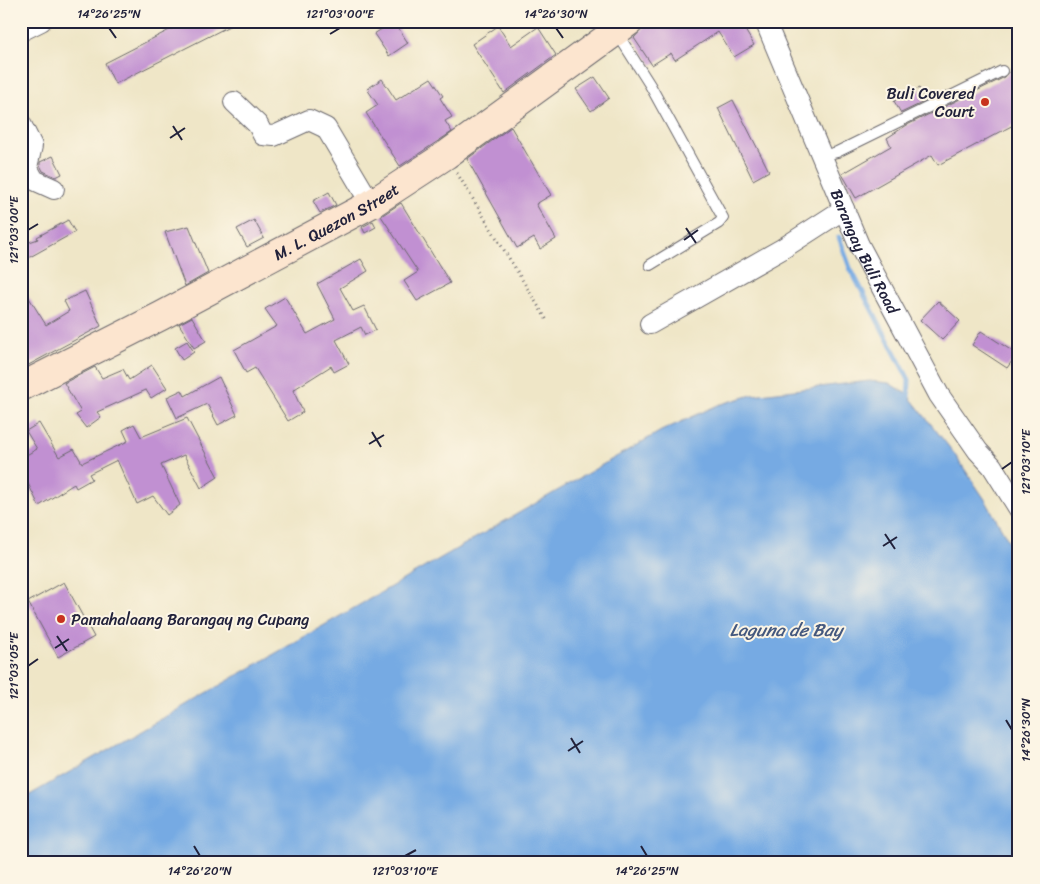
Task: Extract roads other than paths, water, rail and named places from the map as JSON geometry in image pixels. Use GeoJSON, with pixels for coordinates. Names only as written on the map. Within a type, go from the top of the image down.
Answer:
{"type":"FeatureCollection","features":[{"type":"Feature","properties":{"kind":"main road","name":"M. L. Quezon Street"},"geometry":{"type":"LineString","coordinates":[[21,387],[161,316],[371,204],[446,155],[624,26]]}},
{"type":"Feature","properties":{"kind":"street"},"geometry":{"type":"LineString","coordinates":[[21,31],[41,21]]}},
{"type":"Feature","properties":{"kind":"street","name":"Barangay Buli Road"},"geometry":{"type":"LineString","coordinates":[[765,21],[860,245],[940,395],[978,451],[992,466],[1019,509]]}},
{"type":"Feature","properties":{"kind":"street"},"geometry":{"type":"LineString","coordinates":[[234,102],[258,125],[263,135],[274,136],[309,120],[326,128],[371,204]]}},
{"type":"Feature","properties":{"kind":"street"},"geometry":{"type":"LineString","coordinates":[[21,124],[32,146],[27,167],[34,180],[54,189]]}},
{"type":"Feature","properties":{"kind":"street"},"geometry":{"type":"LineString","coordinates":[[650,324],[782,249],[844,209]]}},
{"type":"Feature","properties":{"kind":"lane"},"geometry":{"type":"LineString","coordinates":[[624,26],[650,86],[723,218],[719,223],[650,265]]}},
{"type":"Feature","properties":{"kind":"lane"},"geometry":{"type":"LineString","coordinates":[[822,156],[837,152],[1002,71]]}},
{"type":"Feature","properties":{"kind":"water","name":"Laguna de Bay"},"geometry":{"type":"Polygon","coordinates":[[[869,381],[889,383],[908,395],[953,452],[986,501],[1019,560],[1019,863],[21,863],[21,800],[661,431],[718,405],[752,395],[869,381]]]}},
{"type":"Feature","properties":{"kind":"waterway"},"geometry":{"type":"LineString","coordinates":[[839,237],[850,268],[909,380],[908,396]]}},
{"type":"Feature","properties":{"kind":"place","name":"Buli Covered Court"},"geometry":{"type":"Point","coordinates":[985,102]}},
{"type":"Feature","properties":{"kind":"place","name":"Pamahalaang Barangay ng Cupang"},"geometry":{"type":"Point","coordinates":[61,619]}}]}
